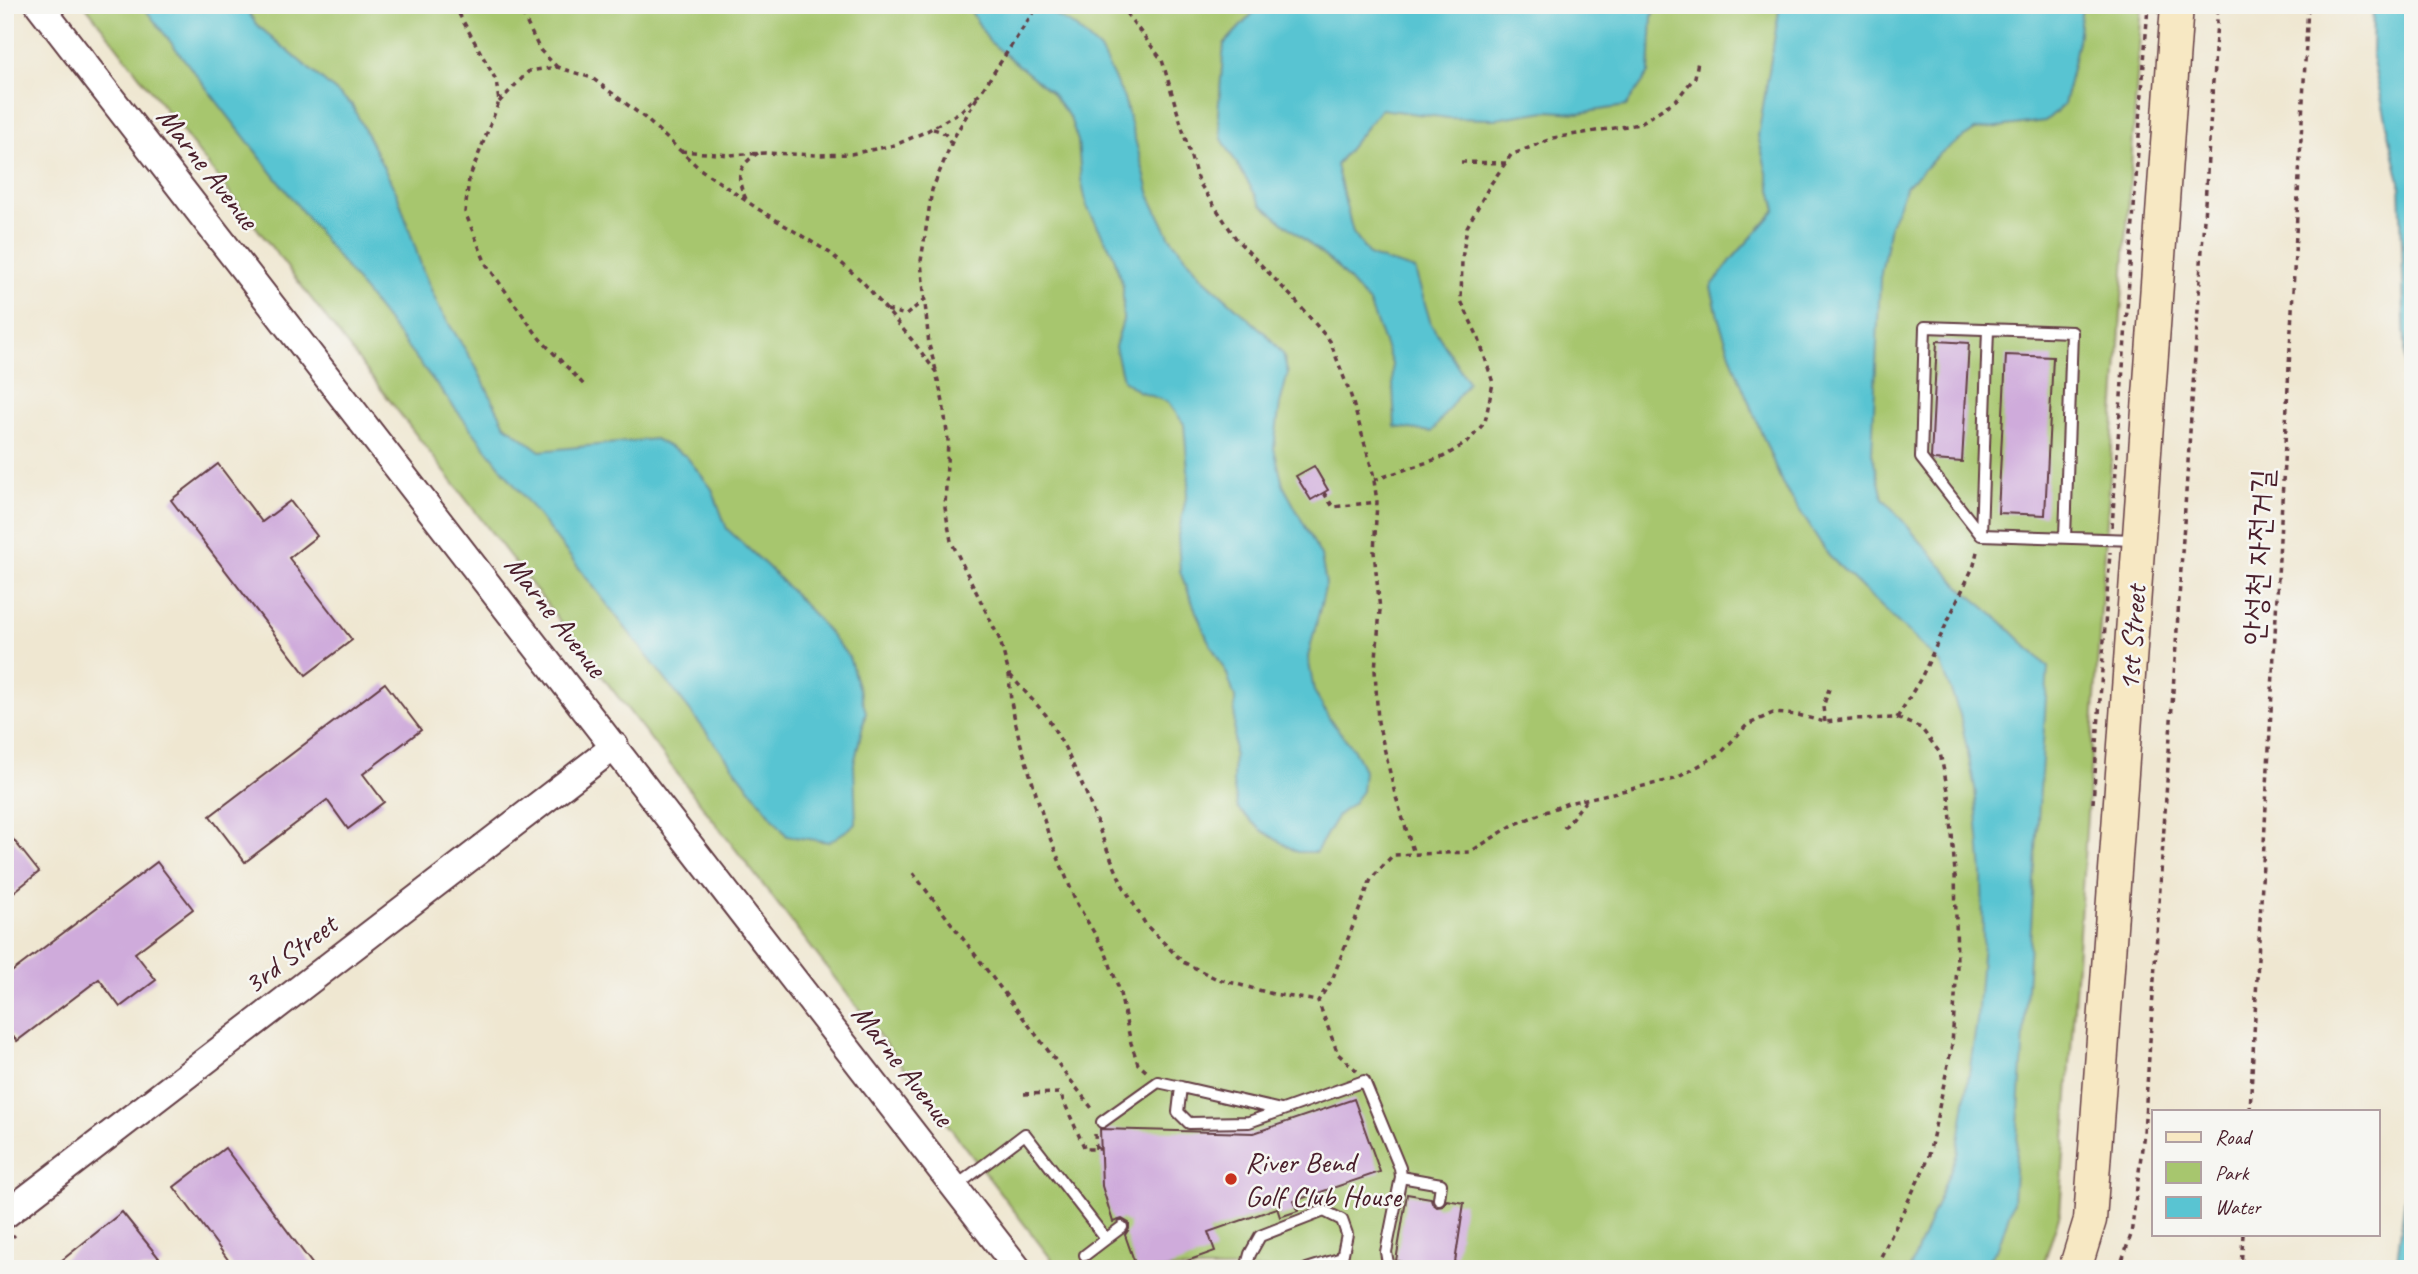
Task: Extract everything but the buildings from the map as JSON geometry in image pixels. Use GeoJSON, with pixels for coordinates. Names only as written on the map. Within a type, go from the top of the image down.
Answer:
{"type":"FeatureCollection","features":[{"type":"Feature","properties":{"kind":"main road","name":"1st Street"},"geometry":{"type":"LineString","coordinates":[[2075,1269],[2091,1220],[2125,539],[2177,5]]}},
{"type":"Feature","properties":{"kind":"street","name":"Marne Avenue"},"geometry":{"type":"LineString","coordinates":[[39,5],[1018,1269]]}},
{"type":"Feature","properties":{"kind":"street","name":"3rd Street"},"geometry":{"type":"LineString","coordinates":[[5,1215],[615,746]]}},
{"type":"Feature","properties":{"kind":"lane"},"geometry":{"type":"LineString","coordinates":[[1981,535],[1921,458],[1925,327],[2072,332],[2065,537]]}},
{"type":"Feature","properties":{"kind":"lane"},"geometry":{"type":"LineString","coordinates":[[1981,535],[1988,329]]}},
{"type":"Feature","properties":{"kind":"lane"},"geometry":{"type":"LineString","coordinates":[[1981,535],[2125,539]]}},
{"type":"Feature","properties":{"kind":"lane"},"geometry":{"type":"LineString","coordinates":[[1181,1087],[1178,1112],[1189,1123],[1249,1122],[1364,1081],[1400,1168],[1401,1177],[1386,1252],[1389,1269]]}},
{"type":"Feature","properties":{"kind":"lane"},"geometry":{"type":"LineString","coordinates":[[1102,1122],[1158,1082],[1281,1110]]}},
{"type":"Feature","properties":{"kind":"lane"},"geometry":{"type":"LineString","coordinates":[[955,1187],[1025,1134],[1106,1239]]}},
{"type":"Feature","properties":{"kind":"lane"},"geometry":{"type":"LineString","coordinates":[[1401,1177],[1441,1184],[1439,1199]]}},
{"type":"Feature","properties":{"kind":"lane"},"geometry":{"type":"LineString","coordinates":[[1247,1269],[1250,1254],[1260,1237],[1324,1211],[1342,1220],[1347,1234],[1342,1258],[1307,1269]]}},
{"type":"Feature","properties":{"kind":"lane"},"geometry":{"type":"LineString","coordinates":[[1085,1255],[1122,1227]]}},
{"type":"Feature","properties":{"kind":"path"},"geometry":{"type":"LineString","coordinates":[[454,5],[496,80],[499,102]]}},
{"type":"Feature","properties":{"kind":"path"},"geometry":{"type":"LineString","coordinates":[[518,5],[540,50],[557,67]]}},
{"type":"Feature","properties":{"kind":"path"},"geometry":{"type":"LineString","coordinates":[[1038,5],[950,145],[932,190],[921,261],[929,345],[943,402],[948,440],[945,508],[951,541],[1000,640],[1009,674],[1011,702],[1019,738],[1048,832],[1077,904],[1105,951],[1119,989],[1138,1064],[1158,1082]]}},
{"type":"Feature","properties":{"kind":"path"},"geometry":{"type":"LineString","coordinates":[[1120,5],[1162,60],[1198,181],[1237,240],[1330,341],[1351,396],[1374,480],[1377,502],[1374,552],[1380,610],[1375,670],[1378,722],[1395,794],[1414,854]]}},
{"type":"Feature","properties":{"kind":"path"},"geometry":{"type":"LineString","coordinates":[[2092,814],[2125,539],[2148,5]]}},
{"type":"Feature","properties":{"kind":"path"},"geometry":{"type":"LineString","coordinates":[[2119,1269],[2131,1235],[2144,1132],[2218,5]]}},
{"type":"Feature","properties":{"kind":"path","name":"안성천 자전거길"},"geometry":{"type":"LineString","coordinates":[[2249,1110],[2308,5]]}},
{"type":"Feature","properties":{"kind":"path"},"geometry":{"type":"LineString","coordinates":[[1374,480],[1443,457],[1468,442],[1485,422],[1493,383],[1479,339],[1461,301],[1462,259],[1467,227],[1511,155],[1552,138],[1639,124],[1676,100],[1695,77],[1698,61]]}},
{"type":"Feature","properties":{"kind":"path"},"geometry":{"type":"LineString","coordinates":[[586,387],[540,339],[486,264],[465,212],[468,179],[499,102],[529,71],[557,67],[592,78],[645,118],[700,169],[830,253],[863,282],[936,372]]}},
{"type":"Feature","properties":{"kind":"path"},"geometry":{"type":"LineString","coordinates":[[680,151],[729,156],[759,153],[851,154],[895,145],[932,128],[960,112],[981,92]]}},
{"type":"Feature","properties":{"kind":"path"},"geometry":{"type":"LineString","coordinates":[[932,128],[948,136],[950,145]]}},
{"type":"Feature","properties":{"kind":"path"},"geometry":{"type":"LineString","coordinates":[[747,201],[739,185],[740,171],[748,160],[759,153]]}},
{"type":"Feature","properties":{"kind":"path"},"geometry":{"type":"LineString","coordinates":[[1461,162],[1506,163]]}},
{"type":"Feature","properties":{"kind":"path"},"geometry":{"type":"LineString","coordinates":[[886,310],[906,315],[925,300]]}},
{"type":"Feature","properties":{"kind":"path"},"geometry":{"type":"LineString","coordinates":[[1324,493],[1333,507],[1377,502]]}},
{"type":"Feature","properties":{"kind":"path"},"geometry":{"type":"LineString","coordinates":[[1898,718],[1921,678],[1974,565]]}},
{"type":"Feature","properties":{"kind":"path"},"geometry":{"type":"LineString","coordinates":[[1009,674],[1046,715],[1065,748],[1122,884],[1146,925],[1183,962],[1215,978],[1273,994],[1318,1000]]}},
{"type":"Feature","properties":{"kind":"path"},"geometry":{"type":"LineString","coordinates":[[1825,722],[1823,707],[1829,689]]}},
{"type":"Feature","properties":{"kind":"path"},"geometry":{"type":"LineString","coordinates":[[1318,1000],[1332,979],[1371,879],[1393,855],[1470,852],[1513,825],[1568,803],[1675,779],[1720,754],[1747,725],[1773,713],[1798,715],[1825,722],[1898,718],[1921,728],[1940,753],[1949,795],[1955,873],[1957,965],[1952,1045],[1928,1160],[1875,1269]]}},
{"type":"Feature","properties":{"kind":"path"},"geometry":{"type":"LineString","coordinates":[[1564,828],[1587,799]]}},
{"type":"Feature","properties":{"kind":"path"},"geometry":{"type":"LineString","coordinates":[[913,873],[1102,1122]]}},
{"type":"Feature","properties":{"kind":"path"},"geometry":{"type":"LineString","coordinates":[[1318,1000],[1338,1054],[1356,1069],[1364,1081]]}},
{"type":"Feature","properties":{"kind":"path"},"geometry":{"type":"LineString","coordinates":[[1024,1094],[1060,1093],[1085,1149],[1100,1149]]}},
{"type":"Feature","properties":{"kind":"path"},"geometry":{"type":"LineString","coordinates":[[2241,1269],[2243,1236]]}},
{"type":"Feature","properties":{"kind":"green space"},"geometry":{"type":"Polygon","coordinates":[[[85,5],[2142,5],[2060,1213],[2042,1269],[1059,1269],[85,5]]]}},
{"type":"Feature","properties":{"kind":"water"},"geometry":{"type":"Polygon","coordinates":[[[142,5],[244,5],[256,24],[352,105],[398,196],[423,271],[439,308],[475,365],[505,425],[540,451],[655,439],[686,456],[712,489],[727,529],[815,616],[849,657],[866,712],[854,764],[856,824],[829,842],[787,836],[142,5]]]}},
{"type":"Feature","properties":{"kind":"water"},"geometry":{"type":"Polygon","coordinates":[[[967,5],[1037,5],[1074,26],[1100,50],[1124,98],[1151,199],[1169,236],[1202,277],[1267,335],[1283,354],[1288,373],[1280,404],[1274,448],[1283,485],[1321,556],[1326,584],[1308,657],[1314,691],[1330,720],[1353,748],[1364,770],[1362,791],[1353,803],[1338,815],[1316,852],[1297,852],[1261,830],[1238,809],[1233,784],[1235,698],[1227,674],[1207,638],[1180,572],[1178,536],[1189,483],[1184,424],[1168,402],[1138,391],[1123,380],[1115,347],[1123,320],[1123,287],[1113,254],[1087,207],[1081,179],[1078,141],[1070,118],[1051,92],[989,41],[967,5]]]}},
{"type":"Feature","properties":{"kind":"water"},"geometry":{"type":"Polygon","coordinates":[[[1257,5],[1656,5],[1652,17],[1649,73],[1626,106],[1579,113],[1547,111],[1494,119],[1448,118],[1381,109],[1336,165],[1353,233],[1370,256],[1415,270],[1431,324],[1468,382],[1432,432],[1395,427],[1392,364],[1369,303],[1335,265],[1261,204],[1222,139],[1218,114],[1224,44],[1254,12],[1257,5]]]}},
{"type":"Feature","properties":{"kind":"water"},"geometry":{"type":"Polygon","coordinates":[[[1780,5],[2082,5],[2078,41],[2064,105],[2045,121],[1975,130],[1938,155],[1906,187],[1890,225],[1880,279],[1872,453],[1883,498],[1959,586],[2001,621],[2048,667],[2013,1202],[1998,1248],[1980,1269],[1910,1269],[1957,1154],[1977,1020],[1983,942],[1982,874],[1975,788],[1960,715],[1941,664],[1829,556],[1782,483],[1736,371],[1711,287],[1776,210],[1758,136],[1780,5]]]}},
{"type":"Feature","properties":{"kind":"water"},"geometry":{"type":"Polygon","coordinates":[[[2373,5],[2413,5],[2413,602],[2400,182],[2372,57],[2373,5]]]}},
{"type":"Feature","properties":{"kind":"water"},"geometry":{"type":"Polygon","coordinates":[[[2413,1131],[2413,1269],[2396,1269],[2413,1131]]]}},
{"type":"Feature","properties":{"kind":"place","name":"River Bend Golf Club House"},"geometry":{"type":"Point","coordinates":[1231,1179]}}]}
